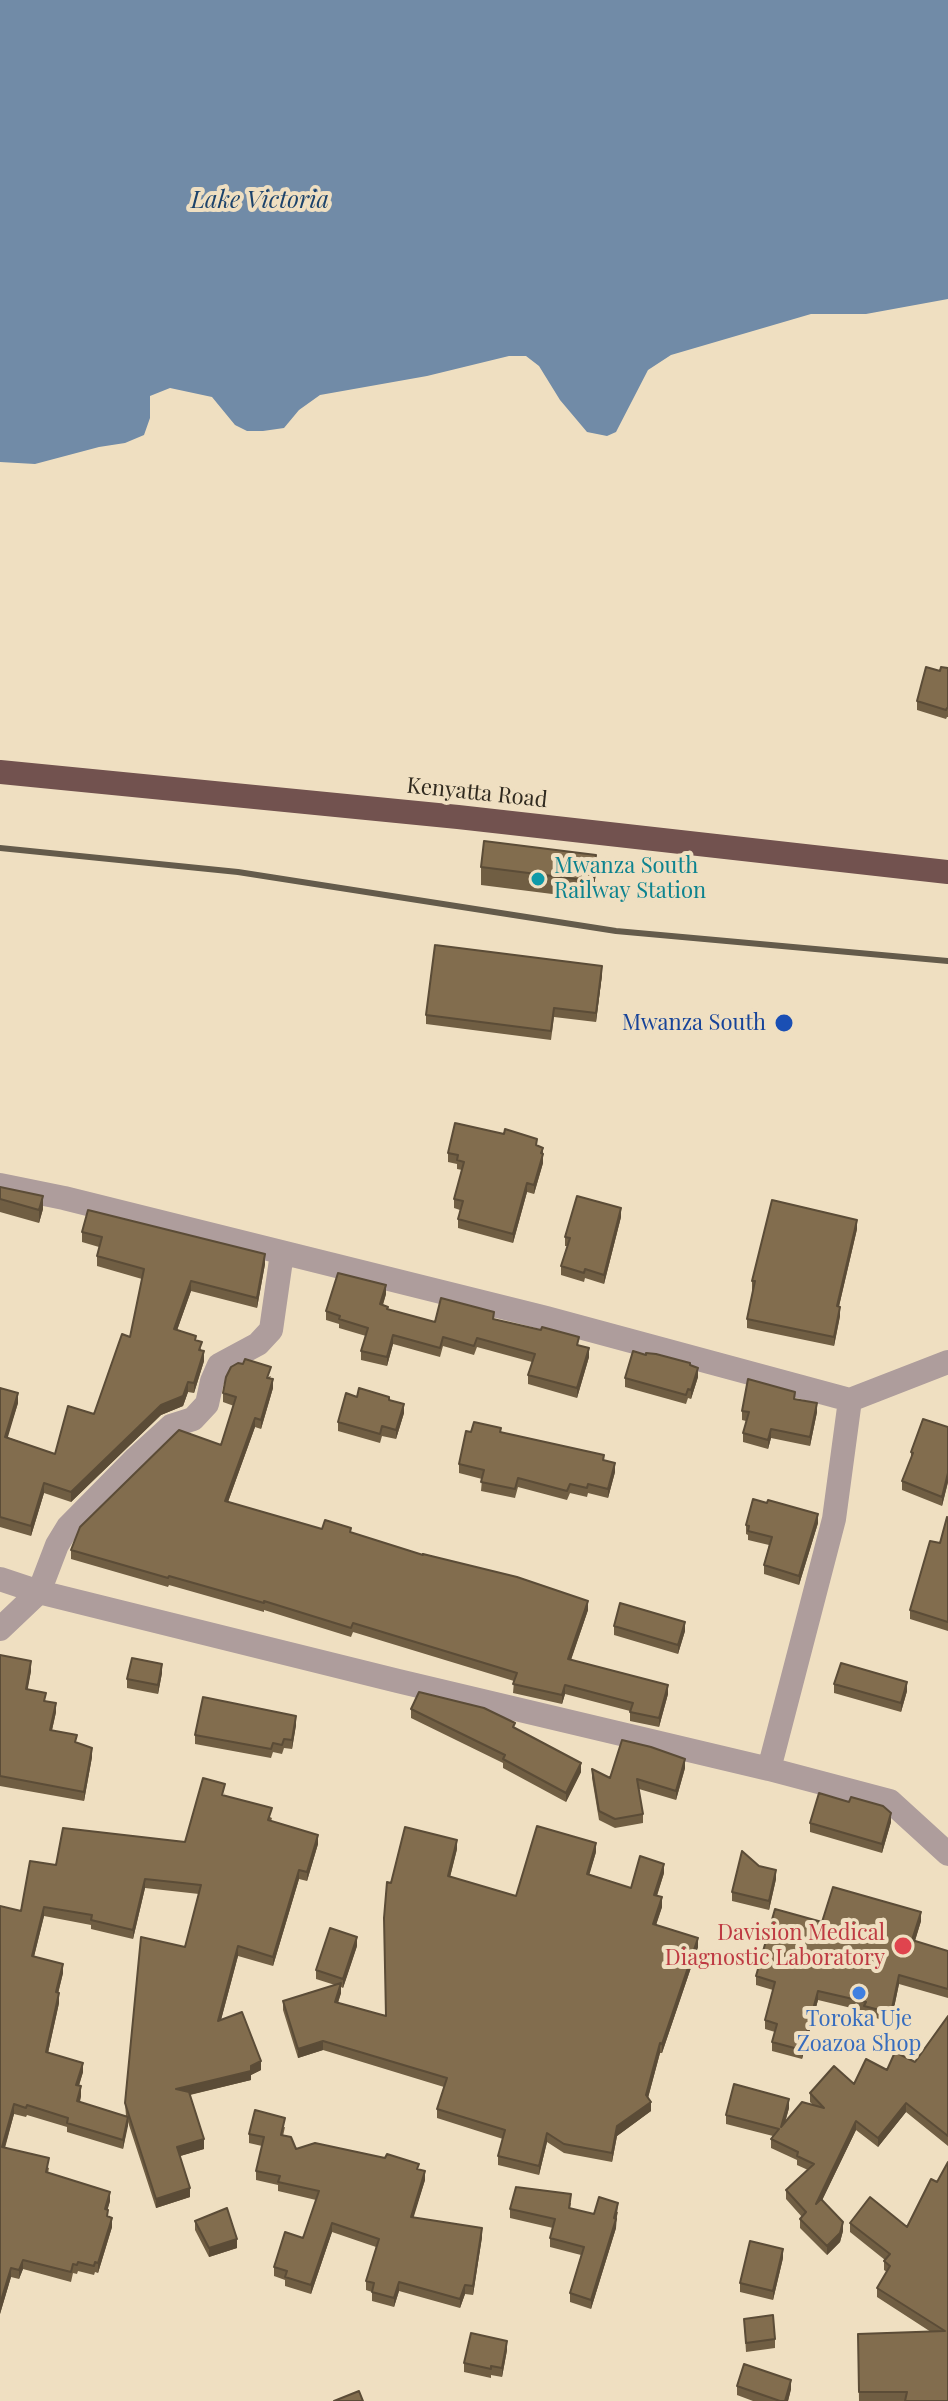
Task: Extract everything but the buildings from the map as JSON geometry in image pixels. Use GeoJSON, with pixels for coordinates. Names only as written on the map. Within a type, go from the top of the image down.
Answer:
{"type":"FeatureCollection","features":[{"type":"Feature","properties":{"kind":"highway","name":"Kenyatta Road"},"geometry":{"type":"LineString","coordinates":[[0,772],[458,817],[948,872]]}},
{"type":"Feature","properties":{"kind":"street"},"geometry":{"type":"LineString","coordinates":[[0,1185],[64,1198],[546,1318],[850,1400],[948,1362]]}},
{"type":"Feature","properties":{"kind":"street"},"geometry":{"type":"LineString","coordinates":[[0,1629],[39,1592],[57,1545],[68,1527],[171,1426],[193,1419],[207,1404],[219,1365],[258,1344],[271,1330],[282,1253]]}},
{"type":"Feature","properties":{"kind":"street"},"geometry":{"type":"LineString","coordinates":[[769,1769],[834,1519],[850,1400]]}},
{"type":"Feature","properties":{"kind":"street"},"geometry":{"type":"LineString","coordinates":[[0,1579],[39,1592],[383,1678],[769,1769],[890,1801],[948,1854]]}},
{"type":"Feature","properties":{"kind":"water","name":"Lake Victoria"},"geometry":{"type":"Polygon","coordinates":[[[0,0],[948,0],[948,299],[866,314],[811,314],[671,355],[648,370],[616,432],[607,436],[587,432],[560,400],[539,366],[526,356],[509,356],[427,376],[320,395],[299,410],[284,428],[263,431],[247,431],[235,425],[212,397],[170,388],[150,396],[150,418],[144,435],[125,443],[35,464],[0,462],[0,0]]]}},
{"type":"Feature","properties":{"kind":"railway"},"geometry":{"type":"LineString","coordinates":[[0,848],[238,872],[616,931],[948,961]]}},
{"type":"Feature","properties":{"kind":"place","name":"Mwanza South Railway Station"},"geometry":{"type":"Point","coordinates":[538,879]}},
{"type":"Feature","properties":{"kind":"place","name":"Mwanza South"},"geometry":{"type":"Point","coordinates":[784,1023]}},
{"type":"Feature","properties":{"kind":"place","name":"Davision Medical Diagnostic Laboratory"},"geometry":{"type":"Point","coordinates":[903,1946]}},
{"type":"Feature","properties":{"kind":"place","name":"Toroka Uje Zoazoa Shop"},"geometry":{"type":"Point","coordinates":[859,1993]}}]}
